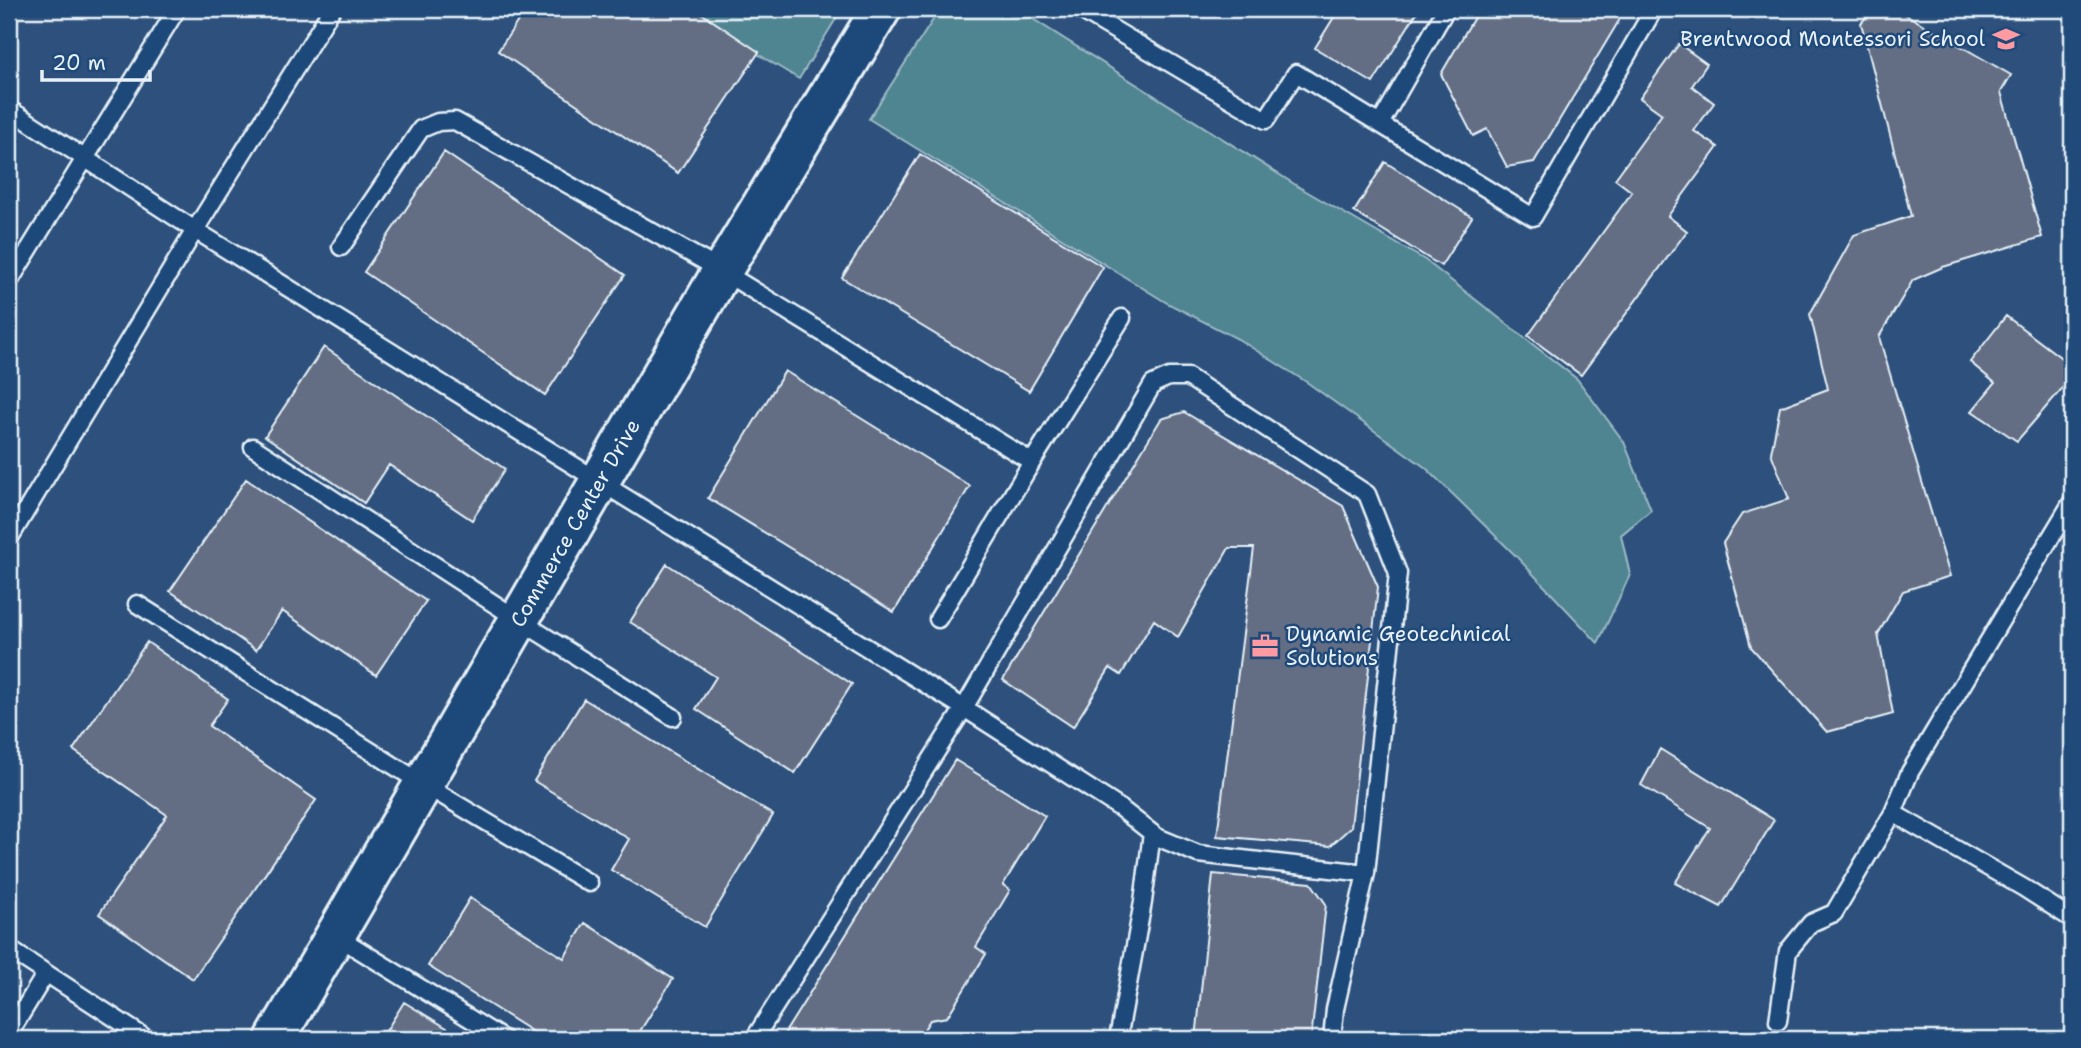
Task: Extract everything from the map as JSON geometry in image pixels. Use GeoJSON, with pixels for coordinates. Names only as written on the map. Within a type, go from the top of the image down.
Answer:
{"type":"FeatureCollection","features":[{"type":"Feature","properties":{"kind":"street","name":"Commerce Center Drive"},"geometry":{"type":"LineString","coordinates":[[275,1039],[722,271],[881,9]]}},
{"type":"Feature","properties":{"kind":"lane"},"geometry":{"type":"LineString","coordinates":[[9,282],[177,9]]}},
{"type":"Feature","properties":{"kind":"lane"},"geometry":{"type":"LineString","coordinates":[[9,539],[332,9]]}},
{"type":"Feature","properties":{"kind":"lane"},"geometry":{"type":"LineString","coordinates":[[1079,9],[1266,120],[1296,73],[1533,217],[1654,9]]}},
{"type":"Feature","properties":{"kind":"lane"},"geometry":{"type":"LineString","coordinates":[[1380,124],[1446,9]]}},
{"type":"Feature","properties":{"kind":"lane"},"geometry":{"type":"LineString","coordinates":[[9,109],[195,230],[964,708],[1120,808],[1152,833],[1198,854],[1366,873]]}},
{"type":"Feature","properties":{"kind":"lane"},"geometry":{"type":"LineString","coordinates":[[341,247],[421,128],[438,122],[456,121],[722,271],[1032,461]]}},
{"type":"Feature","properties":{"kind":"lane"},"geometry":{"type":"LineString","coordinates":[[938,619],[1032,461],[1122,318]]}},
{"type":"Feature","properties":{"kind":"lane"},"geometry":{"type":"LineString","coordinates":[[754,1039],[964,708],[1153,384],[1169,377],[1188,377],[1367,494],[1398,573],[1366,873],[1335,1009],[1332,1039]]}},
{"type":"Feature","properties":{"kind":"lane"},"geometry":{"type":"LineString","coordinates":[[253,447],[673,717]]}},
{"type":"Feature","properties":{"kind":"lane"},"geometry":{"type":"LineString","coordinates":[[1778,1021],[1788,951],[1811,923],[1833,913],[1893,813],[1910,772],[2072,502]]}},
{"type":"Feature","properties":{"kind":"lane"},"geometry":{"type":"LineString","coordinates":[[137,604],[424,784],[589,883]]}},
{"type":"Feature","properties":{"kind":"lane"},"geometry":{"type":"LineString","coordinates":[[1893,813],[2024,888],[2072,919]]}},
{"type":"Feature","properties":{"kind":"lane"},"geometry":{"type":"LineString","coordinates":[[1118,1039],[1143,902],[1152,833]]}},
{"type":"Feature","properties":{"kind":"lane"},"geometry":{"type":"LineString","coordinates":[[335,935],[503,1039]]}},
{"type":"Feature","properties":{"kind":"lane"},"geometry":{"type":"LineString","coordinates":[[9,949],[147,1039]]}},
{"type":"Feature","properties":{"kind":"lane"},"geometry":{"type":"LineString","coordinates":[[9,1034],[46,973]]}},
{"type":"Feature","properties":{"kind":"green space"},"geometry":{"type":"Polygon","coordinates":[[[683,9],[842,9],[799,79],[683,9]]]}},
{"type":"Feature","properties":{"kind":"green space"},"geometry":{"type":"Polygon","coordinates":[[[940,9],[1017,9],[1299,187],[1425,260],[1577,379],[1624,442],[1651,510],[1621,535],[1630,575],[1598,643],[1515,555],[1426,468],[1308,383],[1238,339],[1167,303],[869,119],[940,9]]]}},
{"type":"Feature","properties":{"kind":"building"},"geometry":{"type":"Polygon","coordinates":[[[526,9],[695,9],[759,52],[678,173],[498,51],[526,9]]]}},
{"type":"Feature","properties":{"kind":"building"},"geometry":{"type":"Polygon","coordinates":[[[1339,9],[1419,9],[1373,83],[1315,48],[1339,9]]]}},
{"type":"Feature","properties":{"kind":"building"},"geometry":{"type":"Polygon","coordinates":[[[1479,9],[1626,9],[1534,162],[1507,167],[1487,129],[1473,136],[1441,74],[1479,9]]]}},
{"type":"Feature","properties":{"kind":"building"},"geometry":{"type":"Polygon","coordinates":[[[1873,9],[1896,9],[2011,75],[2001,92],[2042,237],[1943,267],[1913,280],[1879,337],[1950,576],[1903,591],[1878,634],[1893,714],[1827,732],[1751,647],[1723,543],[1742,514],[1789,499],[1771,453],[1780,407],[1828,389],[1810,314],[1854,235],[1911,216],[1861,23],[1873,9]]]}},
{"type":"Feature","properties":{"kind":"building"},"geometry":{"type":"Polygon","coordinates":[[[1679,44],[1707,64],[1692,86],[1714,103],[1694,131],[1718,147],[1668,216],[1687,231],[1581,375],[1528,336],[1632,192],[1615,179],[1662,114],[1640,98],[1679,44]]]}},
{"type":"Feature","properties":{"kind":"building"},"geometry":{"type":"Polygon","coordinates":[[[444,152],[625,275],[545,395],[364,272],[444,152]]]}},
{"type":"Feature","properties":{"kind":"building"},"geometry":{"type":"Polygon","coordinates":[[[920,154],[1103,267],[1029,391],[842,278],[920,154]]]}},
{"type":"Feature","properties":{"kind":"building"},"geometry":{"type":"Polygon","coordinates":[[[1385,162],[1472,217],[1441,266],[1354,212],[1385,162]]]}},
{"type":"Feature","properties":{"kind":"building"},"geometry":{"type":"Polygon","coordinates":[[[2006,316],[2072,366],[2072,377],[2017,441],[1972,411],[1995,383],[1970,362],[2006,316]]]}},
{"type":"Feature","properties":{"kind":"building"},"geometry":{"type":"Polygon","coordinates":[[[324,347],[505,469],[472,520],[389,465],[364,503],[265,436],[324,347]]]}},
{"type":"Feature","properties":{"kind":"building"},"geometry":{"type":"Polygon","coordinates":[[[785,371],[970,486],[894,612],[708,498],[785,371]]]}},
{"type":"Feature","properties":{"kind":"building"},"geometry":{"type":"Polygon","coordinates":[[[1184,412],[1343,506],[1378,587],[1351,827],[1330,846],[1217,836],[1254,548],[1229,548],[1178,637],[1154,620],[1121,675],[1110,668],[1073,727],[1003,680],[1161,419],[1184,412]]]}},
{"type":"Feature","properties":{"kind":"building"},"geometry":{"type":"Polygon","coordinates":[[[246,479],[426,601],[376,675],[282,611],[256,650],[170,591],[246,479]]]}},
{"type":"Feature","properties":{"kind":"building"},"geometry":{"type":"Polygon","coordinates":[[[667,564],[852,684],[795,773],[696,709],[716,677],[630,622],[667,564]]]}},
{"type":"Feature","properties":{"kind":"building"},"geometry":{"type":"Polygon","coordinates":[[[147,642],[228,699],[209,726],[316,800],[193,979],[99,914],[167,815],[73,750],[147,642]]]}},
{"type":"Feature","properties":{"kind":"building"},"geometry":{"type":"Polygon","coordinates":[[[584,699],[773,815],[705,927],[611,870],[629,839],[534,781],[584,699]]]}},
{"type":"Feature","properties":{"kind":"building"},"geometry":{"type":"Polygon","coordinates":[[[1660,749],[1774,820],[1721,907],[1675,883],[1710,828],[1641,785],[1660,749]]]}},
{"type":"Feature","properties":{"kind":"building"},"geometry":{"type":"Polygon","coordinates":[[[955,760],[1045,816],[1003,885],[1010,890],[976,947],[986,954],[947,1017],[930,1020],[918,1039],[781,1039],[955,760]]]}},
{"type":"Feature","properties":{"kind":"building"},"geometry":{"type":"Polygon","coordinates":[[[1213,874],[1311,883],[1326,904],[1311,1039],[1196,1039],[1213,874]]]}},
{"type":"Feature","properties":{"kind":"building"},"geometry":{"type":"Polygon","coordinates":[[[470,898],[564,958],[585,923],[673,979],[635,1039],[544,1039],[428,966],[470,898]]]}},
{"type":"Feature","properties":{"kind":"building"},"geometry":{"type":"Polygon","coordinates":[[[404,1002],[465,1039],[381,1039],[404,1002]]]}},
{"type":"Feature","properties":{"kind":"place","name":"Brentwood Montessori School"},"geometry":{"type":"Point","coordinates":[2006,39]}},
{"type":"Feature","properties":{"kind":"place","name":"Dynamic Geotechnical Solutions"},"geometry":{"type":"Point","coordinates":[1265,646]}}]}
